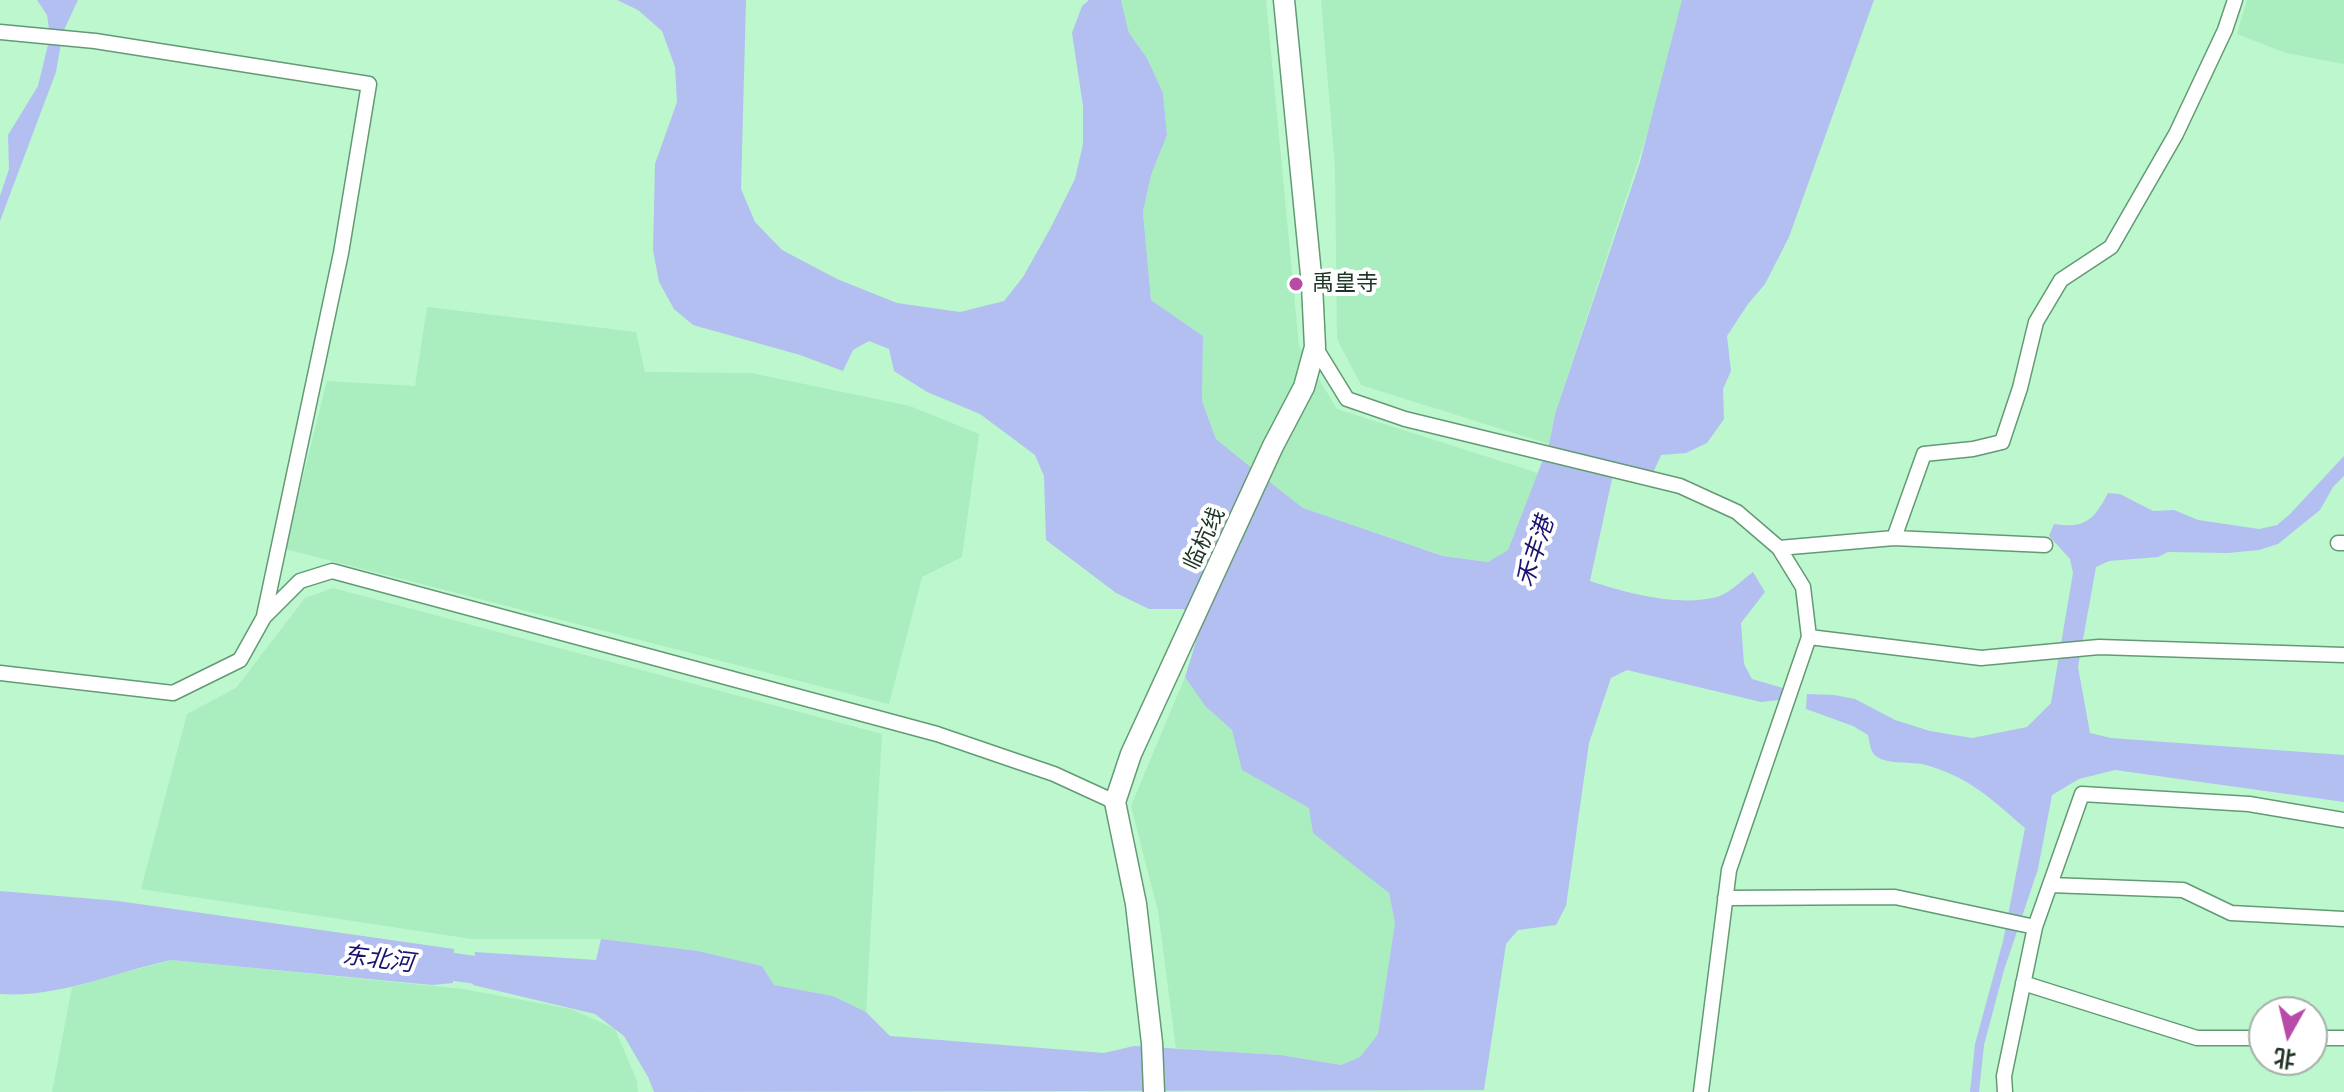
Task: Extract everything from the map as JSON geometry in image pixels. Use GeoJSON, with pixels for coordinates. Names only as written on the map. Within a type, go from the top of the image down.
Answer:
{"type":"FeatureCollection","features":[{"type":"Feature","properties":{"kind":"street","name":"临杭线"},"geometry":{"type":"LineString","coordinates":[[1115,802],[1131,754],[1304,387],[1315,347],[1312,285],[1284,0]]}},
{"type":"Feature","properties":{"kind":"street"},"geometry":{"type":"LineString","coordinates":[[1894,538],[1924,454],[1973,449],[2002,442],[2020,388],[2036,322],[2061,280],[2111,247],[2176,134],[2225,30],[2235,0]]}},
{"type":"Feature","properties":{"kind":"street"},"geometry":{"type":"LineString","coordinates":[[0,32],[95,41],[369,84],[341,253],[264,617]]}},
{"type":"Feature","properties":{"kind":"street"},"geometry":{"type":"LineString","coordinates":[[1315,347],[1347,399],[1405,419],[1680,486],[1737,512],[1779,548],[1803,587],[1809,637],[1729,870],[1701,1092]]}},
{"type":"Feature","properties":{"kind":"street"},"geometry":{"type":"LineString","coordinates":[[1779,548],[1894,538],[2045,545]]}},
{"type":"Feature","properties":{"kind":"street"},"geometry":{"type":"LineString","coordinates":[[0,673],[173,693],[240,660],[264,617],[300,581],[332,571],[937,734],[1054,774],[1115,802],[1136,904],[1152,1043],[1154,1092]]}},
{"type":"Feature","properties":{"kind":"street"},"geometry":{"type":"LineString","coordinates":[[1809,637],[1981,658],[2099,647],[2344,655]]}},
{"type":"Feature","properties":{"kind":"street"},"geometry":{"type":"LineString","coordinates":[[2005,1092],[2004,1076],[2035,927],[2082,794],[2249,804],[2344,820]]}},
{"type":"Feature","properties":{"kind":"street"},"geometry":{"type":"LineString","coordinates":[[2050,885],[2183,890],[2231,913],[2344,919]]}},
{"type":"Feature","properties":{"kind":"street"},"geometry":{"type":"LineString","coordinates":[[1725,898],[1895,897],[2035,927]]}},
{"type":"Feature","properties":{"kind":"street"},"geometry":{"type":"LineString","coordinates":[[2023,983],[2197,1038],[2248,1038]]}},
{"type":"Feature","properties":{"kind":"shaded area"},"geometry":{"type":"Polygon","coordinates":[[[1121,0],[1266,0],[1299,346],[1337,409],[1538,473],[1508,550],[1489,562],[1444,556],[1303,508],[1216,439],[1202,401],[1203,336],[1151,300],[1143,212],[1151,175],[1167,135],[1163,93],[1147,58],[1129,33],[1121,0]]]}},
{"type":"Feature","properties":{"kind":"shaded area"},"geometry":{"type":"Polygon","coordinates":[[[1321,0],[1686,0],[1651,122],[1555,414],[1549,444],[1361,385],[1337,339],[1335,167],[1321,0]]]}},
{"type":"Feature","properties":{"kind":"shaded area"},"geometry":{"type":"Polygon","coordinates":[[[2247,0],[2344,0],[2344,64],[2286,53],[2237,34],[2247,0]]]}},
{"type":"Feature","properties":{"kind":"shaded area"},"geometry":{"type":"Polygon","coordinates":[[[427,307],[636,332],[645,372],[751,373],[910,406],[979,434],[962,557],[922,577],[889,704],[285,549],[327,381],[415,386],[427,307]]]}},
{"type":"Feature","properties":{"kind":"shaded area"},"geometry":{"type":"Polygon","coordinates":[[[333,588],[882,734],[866,1012],[833,996],[774,985],[762,966],[698,951],[601,939],[472,939],[141,889],[187,714],[236,688],[305,598],[333,588]]]}},
{"type":"Feature","properties":{"kind":"shaded area"},"geometry":{"type":"Polygon","coordinates":[[[1185,677],[1205,706],[1232,730],[1243,770],[1309,808],[1352,862],[1389,893],[1395,922],[1378,1034],[1360,1057],[1341,1065],[1281,1055],[1176,1048],[1158,911],[1131,806],[1185,677]]]}},
{"type":"Feature","properties":{"kind":"shaded area"},"geometry":{"type":"Polygon","coordinates":[[[171,960],[463,989],[571,1009],[615,1029],[637,1081],[638,1092],[52,1092],[72,987],[171,960]]]}},
{"type":"Feature","properties":{"kind":"water"},"geometry":{"type":"Polygon","coordinates":[[[37,0],[78,0],[63,32],[56,72],[0,221],[0,196],[9,169],[8,135],[38,86],[50,36],[47,15],[37,0]]]}},
{"type":"Feature","properties":{"kind":"water","name":"禾丰港"},"geometry":{"type":"Polygon","coordinates":[[[617,0],[746,0],[741,189],[755,222],[782,250],[837,279],[897,303],[960,312],[1004,301],[1023,277],[1050,229],[1075,179],[1083,144],[1083,106],[1072,33],[1082,6],[1089,0],[1121,0],[1129,33],[1147,58],[1163,93],[1167,135],[1151,175],[1143,212],[1151,300],[1203,336],[1202,401],[1216,439],[1303,508],[1443,556],[1488,562],[1508,550],[1549,444],[1555,414],[1640,162],[1682,0],[1874,0],[1789,237],[1765,284],[1727,336],[1731,371],[1723,389],[1724,419],[1707,443],[1686,453],[1661,455],[1653,473],[1628,465],[1612,479],[1590,581],[1653,597],[1702,600],[1726,593],[1753,572],[1765,592],[1741,623],[1744,664],[1752,679],[1783,688],[1779,700],[1761,702],[1627,670],[1611,678],[1589,743],[1566,906],[1556,925],[1518,930],[1506,944],[1484,1090],[654,1092],[624,1036],[595,1014],[473,985],[475,952],[596,960],[601,939],[698,951],[762,966],[774,985],[833,996],[866,1012],[890,1036],[1104,1053],[1134,1046],[1281,1055],[1341,1065],[1360,1057],[1378,1034],[1395,923],[1389,893],[1313,833],[1309,808],[1242,770],[1232,730],[1205,706],[1185,677],[1202,622],[1183,609],[1149,609],[1116,593],[1046,540],[1044,476],[1035,455],[980,414],[927,392],[894,371],[889,349],[869,341],[853,350],[843,371],[800,355],[693,325],[674,309],[659,282],[653,250],[655,164],[677,102],[675,67],[662,31],[638,10],[617,0]]]}},
{"type":"Feature","properties":{"kind":"water"},"geometry":{"type":"Polygon","coordinates":[[[2344,456],[2344,476],[2333,487],[2320,510],[2278,544],[2259,550],[2228,553],[2168,552],[2158,557],[2109,561],[2096,567],[2078,667],[2090,733],[2111,738],[2344,755],[2344,802],[2115,770],[2079,779],[2052,795],[2038,869],[2004,970],[1984,1045],[1979,1092],[1970,1092],[1975,1044],[2003,941],[2025,828],[1980,790],[1956,776],[1926,765],[1877,757],[1868,735],[1853,726],[1806,709],[1807,694],[1855,699],[1895,720],[1930,731],[1972,738],[2027,727],[2051,703],[2073,573],[2070,559],[2049,536],[2054,524],[2081,524],[2093,516],[2108,493],[2120,494],[2153,511],[2174,510],[2198,520],[2259,529],[2277,525],[2344,456]]]}},
{"type":"Feature","properties":{"kind":"water"},"geometry":{"type":"Polygon","coordinates":[[[0,891],[118,901],[454,949],[453,983],[432,985],[171,960],[65,988],[0,994],[0,891]]]}},
{"type":"Feature","properties":{"kind":"waterway","name":"东北河"},"geometry":{"type":"LineString","coordinates":[[418,962],[512,975]]}},
{"type":"Feature","properties":{"kind":"place","name":"禹皇寺"},"geometry":{"type":"Point","coordinates":[1296,284]}}]}
